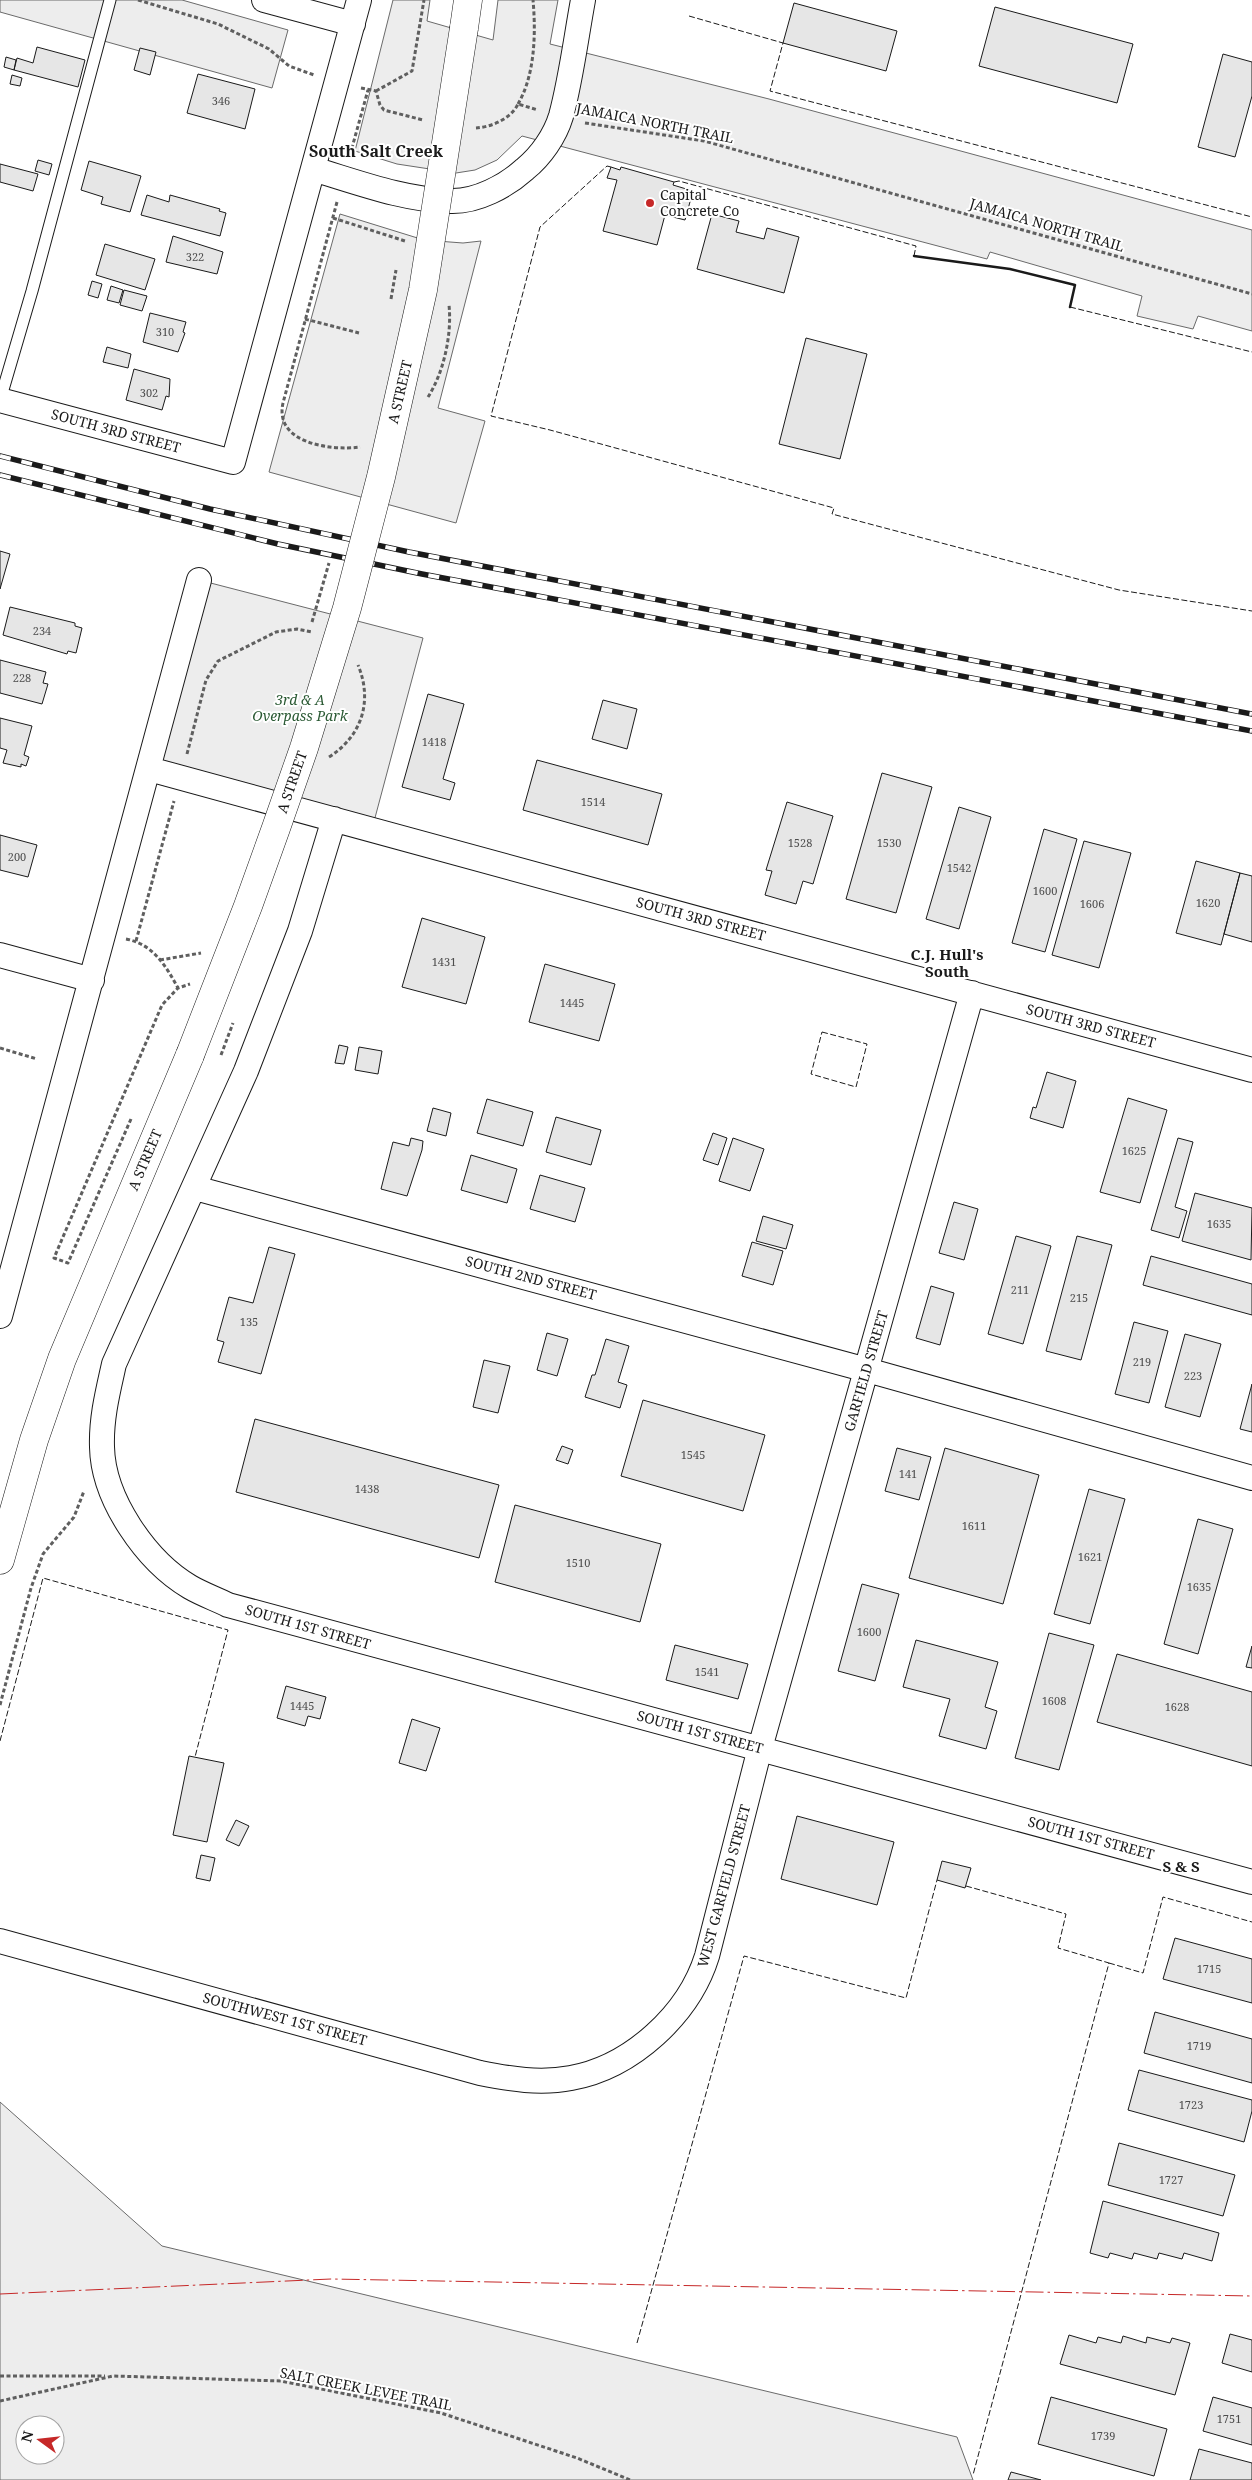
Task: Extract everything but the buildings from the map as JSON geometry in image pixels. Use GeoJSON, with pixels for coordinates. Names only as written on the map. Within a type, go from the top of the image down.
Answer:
{"type":"FeatureCollection","features":[{"type":"Feature","properties":{"kind":"main road","name":"A STREET"},"geometry":{"type":"LineString","coordinates":[[0,1560],[34,1440],[62,1359],[190,1055],[270,846],[304,748],[346,608],[381,477],[423,290],[468,0]]}},
{"type":"Feature","properties":{"kind":"street"},"geometry":{"type":"LineString","coordinates":[[264,0],[353,24]]}},
{"type":"Feature","properties":{"kind":"street"},"geometry":{"type":"LineString","coordinates":[[359,0],[313,169],[402,194],[451,202],[482,195],[510,182],[524,170],[552,137],[561,117],[583,0]]}},
{"type":"Feature","properties":{"kind":"street","name":"SOUTH 3RD STREET"},"geometry":{"type":"LineString","coordinates":[[0,400],[233,462],[313,169]]}},
{"type":"Feature","properties":{"kind":"street"},"geometry":{"type":"LineString","coordinates":[[0,1316],[199,580]]}},
{"type":"Feature","properties":{"kind":"street","name":"SOUTH 3RD STREET"},"geometry":{"type":"LineString","coordinates":[[149,769],[1252,1070]]}},
{"type":"Feature","properties":{"kind":"street"},"geometry":{"type":"LineString","coordinates":[[195,1188],[276,997],[300,931],[334,819]]}},
{"type":"Feature","properties":{"kind":"street"},"geometry":{"type":"LineString","coordinates":[[0,955],[92,980]]}},
{"type":"Feature","properties":{"kind":"street","name":"GARFIELD STREET"},"geometry":{"type":"LineString","coordinates":[[760,1748],[972,993]]}},
{"type":"Feature","properties":{"kind":"street","name":"SOUTH 2ND STREET"},"geometry":{"type":"LineString","coordinates":[[195,1188],[867,1370],[1252,1478]]}},
{"type":"Feature","properties":{"kind":"street","name":"SOUTH 1ST STREET"},"geometry":{"type":"LineString","coordinates":[[195,1188],[114,1364],[105,1406],[102,1448],[109,1487],[130,1528],[158,1560],[189,1587],[228,1605],[1252,1882]]}},
{"type":"Feature","properties":{"kind":"street","name":"WEST GARFIELD STREET"},"geometry":{"type":"LineString","coordinates":[[572,2078],[612,2064],[641,2044],[679,2010],[695,1987],[707,1956],[760,1748]]}},
{"type":"Feature","properties":{"kind":"street","name":"SOUTHWEST 1ST STREET"},"geometry":{"type":"LineString","coordinates":[[0,1941],[480,2073],[527,2081],[572,2078]]}},
{"type":"Feature","properties":{"kind":"lane"},"geometry":{"type":"LineString","coordinates":[[0,400],[32,291],[110,0]]}},
{"type":"Feature","properties":{"kind":"path"},"geometry":{"type":"LineString","coordinates":[[138,0],[218,24],[269,49],[297,70],[376,91],[412,71],[424,0]]}},
{"type":"Feature","properties":{"kind":"path"},"geometry":{"type":"LineString","coordinates":[[470,128],[493,124],[515,111],[526,84],[533,49],[532,0]]}},
{"type":"Feature","properties":{"kind":"path"},"geometry":{"type":"LineString","coordinates":[[364,446],[342,448],[302,440],[290,433],[283,424],[281,411],[368,90]]}},
{"type":"Feature","properties":{"kind":"path"},"geometry":{"type":"LineString","coordinates":[[376,91],[380,105],[384,110],[424,119],[422,127]]}},
{"type":"Feature","properties":{"kind":"path","name":"JAMAICA NORTH TRAIL"},"geometry":{"type":"LineString","coordinates":[[518,104],[603,127],[704,141],[1252,294]]}},
{"type":"Feature","properties":{"kind":"path"},"geometry":{"type":"LineString","coordinates":[[333,218],[412,244]]}},
{"type":"Feature","properties":{"kind":"path"},"geometry":{"type":"LineString","coordinates":[[402,242],[404,233]]}},
{"type":"Feature","properties":{"kind":"path"},"geometry":{"type":"LineString","coordinates":[[391,300],[398,262]]}},
{"type":"Feature","properties":{"kind":"path"},"geometry":{"type":"LineString","coordinates":[[427,399],[437,382],[446,344],[450,313],[447,296]]}},
{"type":"Feature","properties":{"kind":"path"},"geometry":{"type":"LineString","coordinates":[[305,319],[359,333]]}},
{"type":"Feature","properties":{"kind":"path"},"geometry":{"type":"LineString","coordinates":[[356,457],[361,438]]}},
{"type":"Feature","properties":{"kind":"path"},"geometry":{"type":"LineString","coordinates":[[308,637],[331,553]]}},
{"type":"Feature","properties":{"kind":"path"},"geometry":{"type":"LineString","coordinates":[[104,934],[136,941],[149,948],[160,960],[178,988]]}},
{"type":"Feature","properties":{"kind":"path"},"geometry":{"type":"LineString","coordinates":[[200,955],[204,946]]}},
{"type":"Feature","properties":{"kind":"path"},"geometry":{"type":"LineString","coordinates":[[185,992],[189,983]]}},
{"type":"Feature","properties":{"kind":"path"},"geometry":{"type":"LineString","coordinates":[[0,1048],[37,1060]]}},
{"type":"Feature","properties":{"kind":"path"},"geometry":{"type":"LineString","coordinates":[[0,2376],[113,2376]]}},
{"type":"Feature","properties":{"kind":"path","name":"SALT CREEK LEVEE TRAIL"},"geometry":{"type":"LineString","coordinates":[[0,2401],[113,2376],[280,2381],[441,2413],[577,2458],[630,2480]]}},
{"type":"Feature","properties":{"kind":"shaded area"},"geometry":{"type":"Polygon","coordinates":[[[0,0],[182,0],[288,30],[272,88],[0,12],[0,0]]]}},
{"type":"Feature","properties":{"kind":"shaded area"},"geometry":{"type":"Polygon","coordinates":[[[393,0],[430,0],[427,21],[493,40],[498,0],[558,0],[550,44],[769,99],[1252,230],[1252,331],[1198,316],[1193,329],[1137,316],[1142,296],[990,252],[987,259],[522,136],[497,160],[475,170],[456,173],[397,164],[355,151],[393,0]]]}},
{"type":"Feature","properties":{"kind":"shaded area"},"geometry":{"type":"Polygon","coordinates":[[[340,214],[424,240],[463,243],[481,241],[438,408],[485,421],[456,523],[269,472],[340,214]]]}},
{"type":"Feature","properties":{"kind":"shaded area","name":"3rd & A Overpass Park"},"geometry":{"type":"Polygon","coordinates":[[[199,580],[423,638],[372,829],[149,769],[199,580]]]}},
{"type":"Feature","properties":{"kind":"shaded area"},"geometry":{"type":"Polygon","coordinates":[[[0,2102],[162,2246],[957,2437],[973,2480],[0,2480],[0,2102]]]}},
{"type":"Feature","properties":{"kind":"railway"},"geometry":{"type":"LineString","coordinates":[[0,456],[210,509],[409,552],[1252,714]]}},
{"type":"Feature","properties":{"kind":"railway"},"geometry":{"type":"LineString","coordinates":[[0,475],[278,544],[422,574],[1252,731]]}},
{"type":"Feature","properties":{"kind":"fence"},"geometry":{"type":"LineString","coordinates":[[689,16],[783,43],[770,91],[1252,217]]}},
{"type":"Feature","properties":{"kind":"fence"},"geometry":{"type":"LineString","coordinates":[[611,167],[607,166],[540,227],[491,416],[550,430],[834,508],[832,514],[1119,590],[1252,611]]}},
{"type":"Feature","properties":{"kind":"fence"},"geometry":{"type":"LineString","coordinates":[[674,182],[679,181],[916,246],[914,256]]}},
{"type":"Feature","properties":{"kind":"fence"},"geometry":{"type":"LineString","coordinates":[[1070,307],[1252,352]]}},
{"type":"Feature","properties":{"kind":"fence"},"geometry":{"type":"LineString","coordinates":[[822,1032],[867,1044],[856,1087],[811,1074],[822,1032]]}},
{"type":"Feature","properties":{"kind":"fence"},"geometry":{"type":"LineString","coordinates":[[0,1741],[43,1578],[228,1630],[195,1757]]}},
{"type":"Feature","properties":{"kind":"fence"},"geometry":{"type":"LineString","coordinates":[[637,2343],[744,1956],[906,1998],[937,1880]]}},
{"type":"Feature","properties":{"kind":"fence"},"geometry":{"type":"LineString","coordinates":[[966,1886],[1066,1914],[1058,1948],[1109,1963],[973,2475]]}},
{"type":"Feature","properties":{"kind":"fence"},"geometry":{"type":"LineString","coordinates":[[1109,1963],[1143,1973],[1163,1897],[1252,1922]]}},
{"type":"Feature","properties":{"kind":"wall"},"geometry":{"type":"LineString","coordinates":[[914,256],[1010,269],[1075,285],[1070,307]]}},
{"type":"Feature","properties":{"kind":"power"},"geometry":{"type":"LineString","coordinates":[[0,2294],[331,2279],[1252,2296]]}},
{"type":"Feature","properties":{"kind":"place","name":"Capital Concrete Co"},"geometry":{"type":"Point","coordinates":[650,203]}},
{"type":"Feature","properties":{"kind":"district","name":"South Salt Creek"},"geometry":{"type":"Point","coordinates":[376,151]}},
{"type":"Feature","properties":{"kind":"district","name":"C.J. Hull's South"},"geometry":{"type":"Point","coordinates":[947,964]}},
{"type":"Feature","properties":{"kind":"district","name":"S & S"},"geometry":{"type":"Point","coordinates":[1181,1867]}}]}
